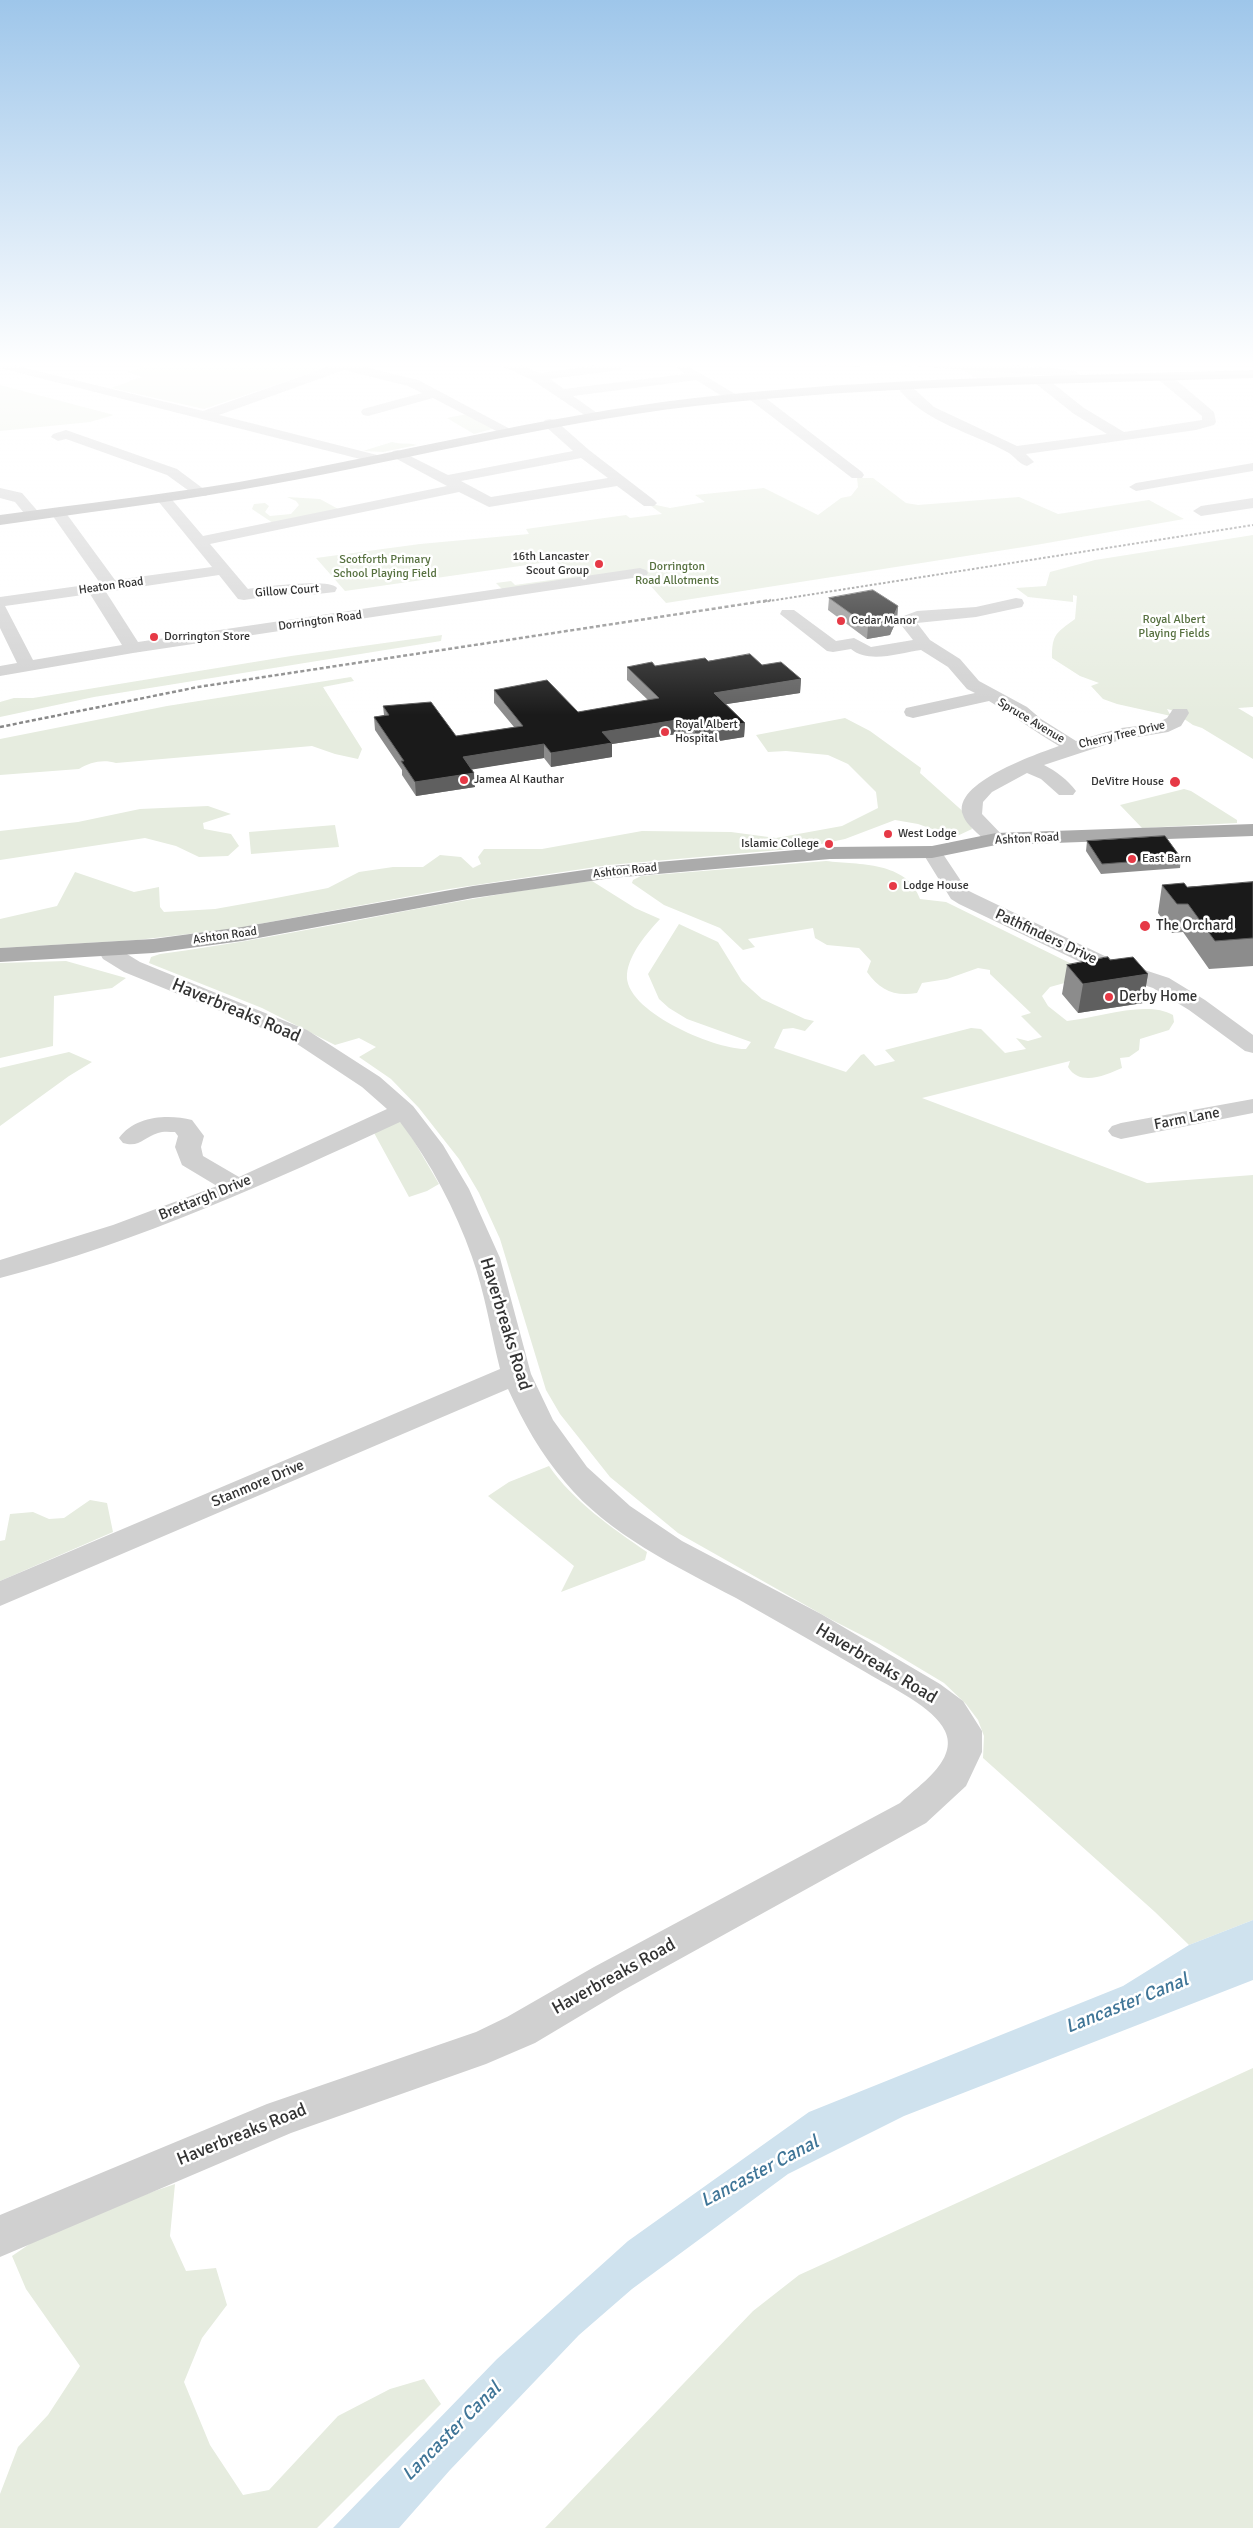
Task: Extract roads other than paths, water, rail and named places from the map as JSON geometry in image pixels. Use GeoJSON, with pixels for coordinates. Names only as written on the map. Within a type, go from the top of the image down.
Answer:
{"type":"FeatureCollection","features":[{"type":"Feature","properties":{"kind":"main road"},"geometry":{"type":"LineString","coordinates":[[0,520],[201,493],[274,480]]}},
{"type":"Feature","properties":{"kind":"main road","name":"Ashton Road"},"geometry":{"type":"LineString","coordinates":[[0,955],[153,946],[242,934],[473,892],[612,872],[752,858],[835,853],[932,852],[996,839],[1168,831],[1253,830]]}},
{"type":"Feature","properties":{"kind":"street"},"geometry":{"type":"LineString","coordinates":[[7,480],[19,491],[16,494]]}},
{"type":"Feature","properties":{"kind":"street"},"geometry":{"type":"LineString","coordinates":[[183,480],[201,493]]}},
{"type":"Feature","properties":{"kind":"street"},"geometry":{"type":"LineString","coordinates":[[450,480],[489,502],[619,481],[649,503]]}},
{"type":"Feature","properties":{"kind":"street"},"geometry":{"type":"LineString","coordinates":[[1136,487],[1177,480]]}},
{"type":"Feature","properties":{"kind":"street"},"geometry":{"type":"LineString","coordinates":[[199,541],[463,487]]}},
{"type":"Feature","properties":{"kind":"street"},"geometry":{"type":"LineString","coordinates":[[0,493],[16,494],[33,515]]}},
{"type":"Feature","properties":{"kind":"street","name":"Gillow Court"},"geometry":{"type":"LineString","coordinates":[[163,498],[246,597],[283,589],[309,590],[329,588]]}},
{"type":"Feature","properties":{"kind":"street"},"geometry":{"type":"LineString","coordinates":[[1201,511],[1253,503]]}},
{"type":"Feature","properties":{"kind":"street"},"geometry":{"type":"LineString","coordinates":[[58,512],[103,587],[132,648]]}},
{"type":"Feature","properties":{"kind":"street","name":"Heaton Road"},"geometry":{"type":"LineString","coordinates":[[0,602],[222,570]]}},
{"type":"Feature","properties":{"kind":"street","name":"Dorrington Road"},"geometry":{"type":"LineString","coordinates":[[0,671],[132,648],[640,574]]}},
{"type":"Feature","properties":{"kind":"street","name":"Spruce Avenue"},"geometry":{"type":"LineString","coordinates":[[1016,603],[988,610],[910,618],[908,625],[924,644],[954,663],[973,685],[988,696],[1020,712],[1073,747]]}},
{"type":"Feature","properties":{"kind":"street"},"geometry":{"type":"LineString","coordinates":[[0,610],[27,666]]}},
{"type":"Feature","properties":{"kind":"street"},"geometry":{"type":"LineString","coordinates":[[788,614],[833,647],[854,643],[864,651],[871,652],[924,644]]}},
{"type":"Feature","properties":{"kind":"street","name":"Spruce Avenue"},"geometry":{"type":"LineString","coordinates":[[913,712],[988,696]]}},
{"type":"Feature","properties":{"kind":"street","name":"Cherry Tree Drive"},"geometry":{"type":"LineString","coordinates":[[996,839],[972,814],[971,805],[974,797],[984,788],[1043,757],[1116,735],[1167,726],[1176,721],[1180,713]]}},
{"type":"Feature","properties":{"kind":"street"},"geometry":{"type":"LineString","coordinates":[[1027,765],[1048,774],[1066,791]]}},
{"type":"Feature","properties":{"kind":"street","name":"Pathfinders Drive"},"geometry":{"type":"LineString","coordinates":[[932,852],[959,894],[967,899],[1103,964],[1161,982],[1197,1005],[1253,1046]]}},
{"type":"Feature","properties":{"kind":"street","name":"Haverbreaks Road"},"geometry":{"type":"LineString","coordinates":[[0,2236],[9,2230],[282,2117],[486,2046],[521,2030],[608,1979],[913,1813],[953,1776],[964,1752],[964,1731],[951,1711],[928,1693],[809,1624],[671,1549],[619,1514],[576,1475],[539,1423],[516,1374],[486,1258],[456,1189],[430,1145],[404,1111],[371,1082],[299,1035],[132,967],[111,954],[111,949]]}},
{"type":"Feature","properties":{"kind":"street","name":"Farm Lane"},"geometry":{"type":"LineString","coordinates":[[1121,1131],[1253,1106]]}},
{"type":"Feature","properties":{"kind":"street","name":"Brettargh Drive"},"geometry":{"type":"LineString","coordinates":[[0,1269],[123,1231],[238,1187],[404,1111]]}},
{"type":"Feature","properties":{"kind":"street"},"geometry":{"type":"LineString","coordinates":[[132,1138],[144,1128],[163,1123],[183,1125],[192,1136],[188,1147],[191,1160],[238,1187]]}},
{"type":"Feature","properties":{"kind":"street","name":"Stanmore Drive"},"geometry":{"type":"LineString","coordinates":[[0,1594],[516,1374]]}},
{"type":"Feature","properties":{"kind":"water","name":"Lancaster Canal"},"geometry":{"type":"Polygon","coordinates":[[[1253,1920],[1253,1980],[904,2116],[788,2174],[632,2289],[579,2335],[450,2470],[399,2528],[333,2528],[497,2359],[628,2241],[809,2112],[1123,1986],[1189,1945],[1253,1920]]]}},
{"type":"Feature","properties":{"kind":"railway"},"geometry":{"type":"LineString","coordinates":[[763,602],[1253,525]]}},
{"type":"Feature","properties":{"kind":"railway"},"geometry":{"type":"LineString","coordinates":[[0,727],[198,687],[771,600]]}},
{"type":"Feature","properties":{"kind":"place","name":"16th Lancaster Scout Group"},"geometry":{"type":"Point","coordinates":[599,564]}},
{"type":"Feature","properties":{"kind":"place","name":"Cedar Manor"},"geometry":{"type":"Point","coordinates":[841,621]}},
{"type":"Feature","properties":{"kind":"place","name":"Dorrington Store"},"geometry":{"type":"Point","coordinates":[154,637]}},
{"type":"Feature","properties":{"kind":"place","name":"Royal Albert Hospital"},"geometry":{"type":"Point","coordinates":[665,732]}},
{"type":"Feature","properties":{"kind":"place","name":"Jamea Al Kauthar"},"geometry":{"type":"Point","coordinates":[464,780]}},
{"type":"Feature","properties":{"kind":"place","name":"DeVitre House"},"geometry":{"type":"Point","coordinates":[1175,782]}},
{"type":"Feature","properties":{"kind":"place","name":"West Lodge"},"geometry":{"type":"Point","coordinates":[888,834]}},
{"type":"Feature","properties":{"kind":"place","name":"Islamic College"},"geometry":{"type":"Point","coordinates":[829,844]}},
{"type":"Feature","properties":{"kind":"place","name":"East Barn"},"geometry":{"type":"Point","coordinates":[1132,859]}},
{"type":"Feature","properties":{"kind":"place","name":"Lodge House"},"geometry":{"type":"Point","coordinates":[893,886]}},
{"type":"Feature","properties":{"kind":"place","name":"The Orchard"},"geometry":{"type":"Point","coordinates":[1145,926]}},
{"type":"Feature","properties":{"kind":"place","name":"Derby Home"},"geometry":{"type":"Point","coordinates":[1109,997]}},
{"type":"Feature","properties":{"kind":"park label","name":"Scotforth Primary School Playing Field"},"geometry":{"type":"Point","coordinates":[385,567]}},
{"type":"Feature","properties":{"kind":"park label","name":"Dorrington Road Allotments"},"geometry":{"type":"Point","coordinates":[677,574]}},
{"type":"Feature","properties":{"kind":"park label","name":"Royal Albert Playing Fields"},"geometry":{"type":"Point","coordinates":[1174,627]}}]}
